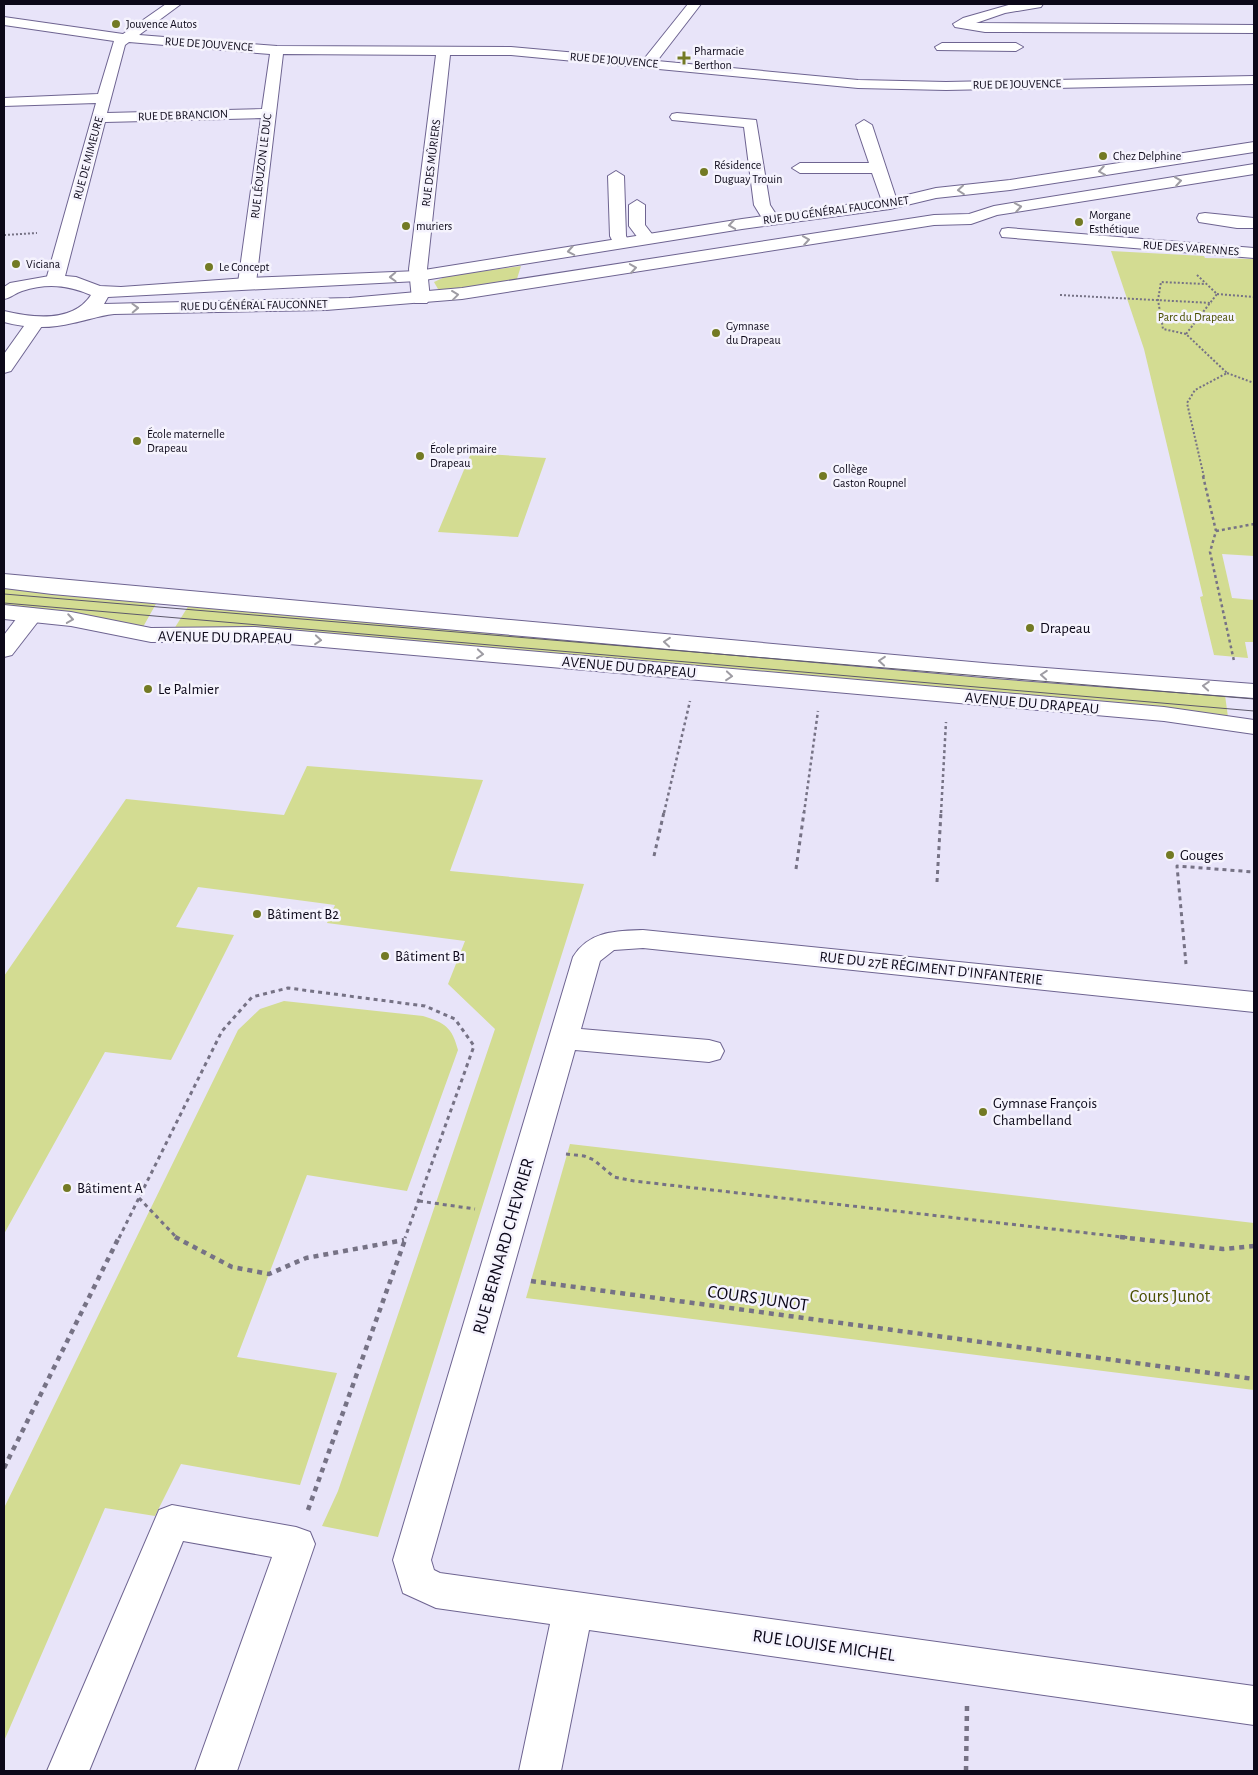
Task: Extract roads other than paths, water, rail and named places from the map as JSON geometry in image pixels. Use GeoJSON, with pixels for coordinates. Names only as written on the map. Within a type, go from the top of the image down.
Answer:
{"type":"FeatureCollection","features":[{"type":"Feature","properties":{"kind":"street"},"geometry":{"type":"LineString","coordinates":[[125,38],[174,4]]}},
{"type":"Feature","properties":{"kind":"street"},"geometry":{"type":"LineString","coordinates":[[648,63],[695,4]]}},
{"type":"Feature","properties":{"kind":"street"},"geometry":{"type":"LineString","coordinates":[[946,86],[942,47],[960,24],[1003,9],[1036,4]]}},
{"type":"Feature","properties":{"kind":"street","name":"RUE DE JOUVENCE"},"geometry":{"type":"LineString","coordinates":[[4,21],[125,38],[277,50],[512,51],[858,84],[946,86],[1254,80]]}},
{"type":"Feature","properties":{"kind":"street"},"geometry":{"type":"LineString","coordinates":[[960,24],[984,28],[1254,29]]}},
{"type":"Feature","properties":{"kind":"street","name":"RUE DE MIMEURE"},"geometry":{"type":"LineString","coordinates":[[55,280],[119,43],[125,38]]}},
{"type":"Feature","properties":{"kind":"street"},"geometry":{"type":"LineString","coordinates":[[942,47],[1032,47]]}},
{"type":"Feature","properties":{"kind":"street","name":"RUE LÉOUZON LE DUC"},"geometry":{"type":"LineString","coordinates":[[247,283],[277,50]]}},
{"type":"Feature","properties":{"kind":"street","name":"RUE DES MÛRIERS"},"geometry":{"type":"LineString","coordinates":[[418,276],[444,50]]}},
{"type":"Feature","properties":{"kind":"street"},"geometry":{"type":"LineString","coordinates":[[4,102],[104,98]]}},
{"type":"Feature","properties":{"kind":"street","name":"RUE DE BRANCION"},"geometry":{"type":"LineString","coordinates":[[98,118],[268,113]]}},
{"type":"Feature","properties":{"kind":"street"},"geometry":{"type":"LineString","coordinates":[[677,117],[751,123],[762,205],[771,219]]}},
{"type":"Feature","properties":{"kind":"street"},"geometry":{"type":"LineString","coordinates":[[864,125],[890,204]]}},
{"type":"Feature","properties":{"kind":"street","name":"RUE DU GÉNÉRAL FAUCONNET"},"geometry":{"type":"LineString","coordinates":[[5,292],[28,283],[55,280],[76,282],[97,291],[121,292],[247,283],[418,276],[771,219],[890,204],[936,193],[1010,185],[1254,147]]}},
{"type":"Feature","properties":{"kind":"street"},"geometry":{"type":"LineString","coordinates":[[800,168],[878,168]]}},
{"type":"Feature","properties":{"kind":"street","name":"RUE DU GÉNÉRAL FAUCONNET"},"geometry":{"type":"LineString","coordinates":[[4,316],[35,323],[66,319],[87,311],[149,307],[305,305],[421,299],[485,291],[934,220],[971,219],[1023,206],[1254,169]]}},
{"type":"Feature","properties":{"kind":"street"},"geometry":{"type":"LineString","coordinates":[[616,176],[618,236],[621,242]]}},
{"type":"Feature","properties":{"kind":"street"},"geometry":{"type":"LineString","coordinates":[[637,205],[637,226],[647,238]]}},
{"type":"Feature","properties":{"kind":"street"},"geometry":{"type":"LineString","coordinates":[[1206,218],[1224,219],[1248,225],[1254,223]]}},
{"type":"Feature","properties":{"kind":"street","name":"RUE DES VARENNES"},"geometry":{"type":"LineString","coordinates":[[1008,233],[1254,253]]}},
{"type":"Feature","properties":{"kind":"street"},"geometry":{"type":"LineString","coordinates":[[418,276],[421,299]]}},
{"type":"Feature","properties":{"kind":"street"},"geometry":{"type":"LineString","coordinates":[[87,311],[98,300],[97,291]]}},
{"type":"Feature","properties":{"kind":"street"},"geometry":{"type":"LineString","coordinates":[[4,367],[35,323]]}},
{"type":"Feature","properties":{"kind":"street","name":"AVENUE DU DRAPEAU"},"geometry":{"type":"LineString","coordinates":[[4,581],[52,588],[926,665],[1244,690]]}},
{"type":"Feature","properties":{"kind":"street","name":"AVENUE DU DRAPEAU"},"geometry":{"type":"LineString","coordinates":[[4,612],[71,619],[151,635],[265,635],[1164,714],[1254,727]]}},
{"type":"Feature","properties":{"kind":"street"},"geometry":{"type":"LineString","coordinates":[[4,650],[31,614]]}},
{"type":"Feature","properties":{"kind":"street","name":"RUE DU 27E RÉGIMENT D'INFANTERIE"},"geometry":{"type":"LineString","coordinates":[[607,941],[643,939],[1254,1002]]}},
{"type":"Feature","properties":{"kind":"street","name":"RUE BERNARD CHEVRIER"},"geometry":{"type":"LineString","coordinates":[[412,1560],[587,958],[607,941]]}},
{"type":"Feature","properties":{"kind":"street"},"geometry":{"type":"LineString","coordinates":[[563,1038],[709,1052]]}},
{"type":"Feature","properties":{"kind":"street"},"geometry":{"type":"LineString","coordinates":[[68,1771],[172,1522],[296,1544],[216,1771]]}},
{"type":"Feature","properties":{"kind":"street","name":"RUE LOUISE MICHEL"},"geometry":{"type":"LineString","coordinates":[[412,1560],[417,1581],[436,1590],[1254,1706]]}},
{"type":"Feature","properties":{"kind":"street"},"geometry":{"type":"LineString","coordinates":[[540,1771],[573,1610]]}},
{"type":"Feature","properties":{"kind":"tram line"},"geometry":{"type":"LineString","coordinates":[[4,594],[1254,699]]}},
{"type":"Feature","properties":{"kind":"tram line"},"geometry":{"type":"LineString","coordinates":[[4,603],[1254,711]]}},
{"type":"Feature","properties":{"kind":"place","name":"Jouvence Autos"},"geometry":{"type":"Point","coordinates":[116,24]}},
{"type":"Feature","properties":{"kind":"place","name":"Pharmacie Berthon"},"geometry":{"type":"Point","coordinates":[684,58]}},
{"type":"Feature","properties":{"kind":"place","name":"Chez Delphine"},"geometry":{"type":"Point","coordinates":[1103,156]}},
{"type":"Feature","properties":{"kind":"place","name":"Résidence Duguay Trouin"},"geometry":{"type":"Point","coordinates":[704,172]}},
{"type":"Feature","properties":{"kind":"place","name":"Morgane Esthétique"},"geometry":{"type":"Point","coordinates":[1079,222]}},
{"type":"Feature","properties":{"kind":"place","name":"muriers"},"geometry":{"type":"Point","coordinates":[406,226]}},
{"type":"Feature","properties":{"kind":"place","name":"Viciana"},"geometry":{"type":"Point","coordinates":[16,264]}},
{"type":"Feature","properties":{"kind":"place","name":"Le Concept"},"geometry":{"type":"Point","coordinates":[209,267]}},
{"type":"Feature","properties":{"kind":"place","name":"Gymnase du Drapeau"},"geometry":{"type":"Point","coordinates":[716,333]}},
{"type":"Feature","properties":{"kind":"place","name":"École maternelle Drapeau"},"geometry":{"type":"Point","coordinates":[137,441]}},
{"type":"Feature","properties":{"kind":"place","name":"École primaire Drapeau"},"geometry":{"type":"Point","coordinates":[420,456]}},
{"type":"Feature","properties":{"kind":"place","name":"Collège Gaston Roupnel"},"geometry":{"type":"Point","coordinates":[823,476]}},
{"type":"Feature","properties":{"kind":"place","name":"Drapeau"},"geometry":{"type":"Point","coordinates":[1030,628]}},
{"type":"Feature","properties":{"kind":"place","name":"Le Palmier"},"geometry":{"type":"Point","coordinates":[148,689]}},
{"type":"Feature","properties":{"kind":"place","name":"Gouges"},"geometry":{"type":"Point","coordinates":[1170,855]}},
{"type":"Feature","properties":{"kind":"place","name":"Bâtiment B2"},"geometry":{"type":"Point","coordinates":[257,914]}},
{"type":"Feature","properties":{"kind":"place","name":"Bâtiment B1"},"geometry":{"type":"Point","coordinates":[385,956]}},
{"type":"Feature","properties":{"kind":"place","name":"Gymnase François Chambelland"},"geometry":{"type":"Point","coordinates":[983,1112]}},
{"type":"Feature","properties":{"kind":"place","name":"Bâtiment A"},"geometry":{"type":"Point","coordinates":[67,1188]}},
{"type":"Feature","properties":{"kind":"park label","name":"Parc du Drapeau"},"geometry":{"type":"Point","coordinates":[1196,317]}},
{"type":"Feature","properties":{"kind":"park label","name":"Cours Junot"},"geometry":{"type":"Point","coordinates":[1170,1296]}}]}
